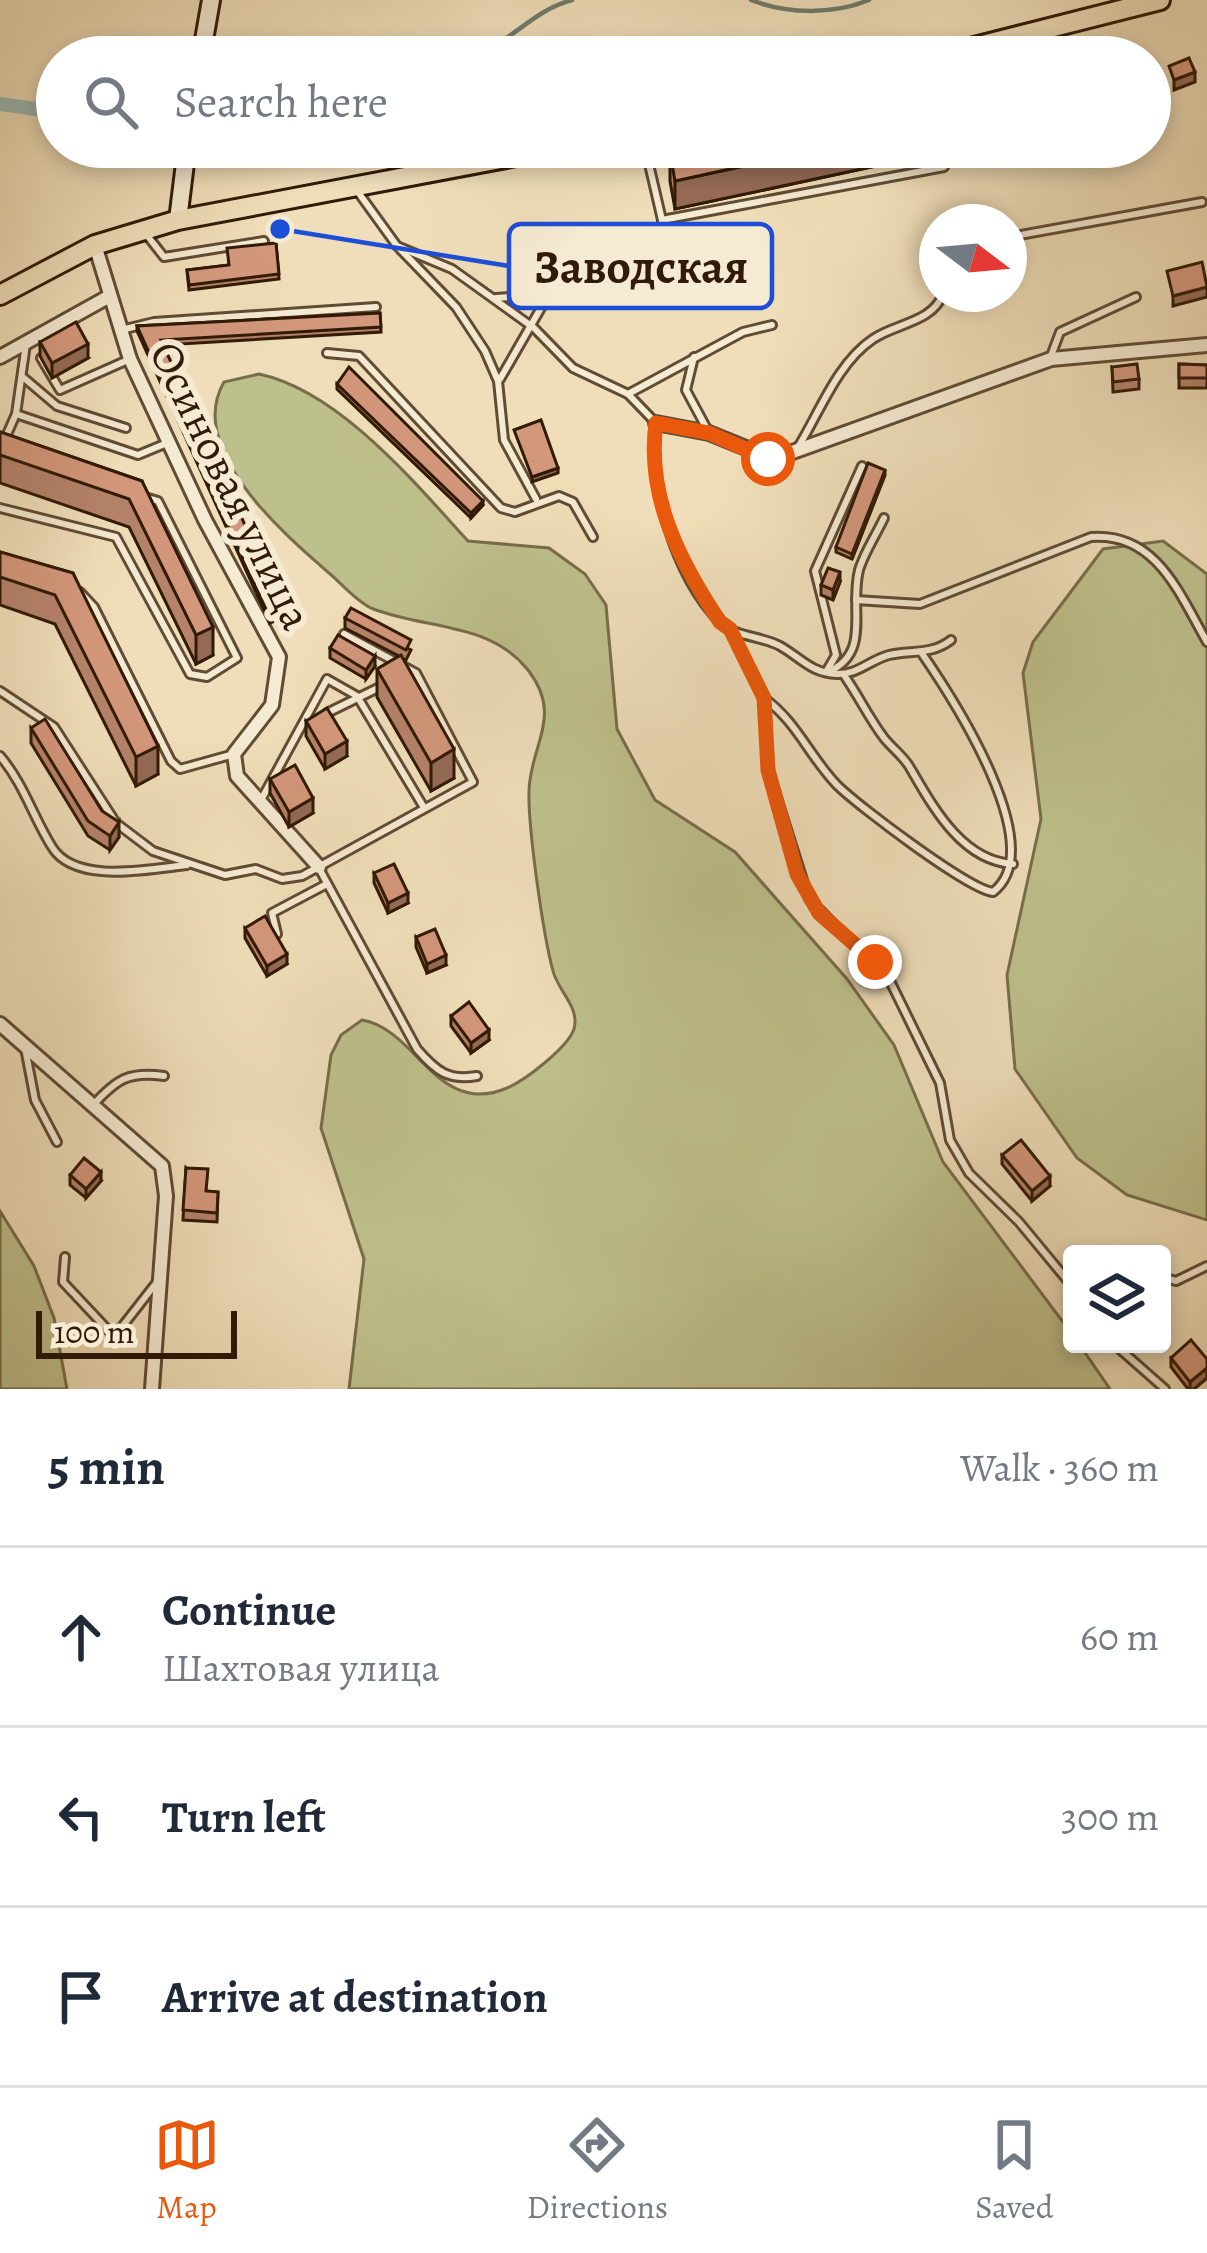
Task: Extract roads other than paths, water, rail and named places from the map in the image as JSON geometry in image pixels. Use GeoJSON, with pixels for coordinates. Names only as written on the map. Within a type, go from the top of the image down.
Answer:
{"type":"FeatureCollection","features":[{"type":"Feature","properties":{"kind":"main road"},"geometry":{"type":"LineString","coordinates":[[1018,36],[1160,0]]}},
{"type":"Feature","properties":{"kind":"main road"},"geometry":{"type":"LineString","coordinates":[[0,296],[94,245],[178,220],[444,168]]}},
{"type":"Feature","properties":{"kind":"street"},"geometry":{"type":"LineString","coordinates":[[205,36],[211,0]]}},
{"type":"Feature","properties":{"kind":"street"},"geometry":{"type":"LineString","coordinates":[[178,220],[185,168]]}},
{"type":"Feature","properties":{"kind":"street","name":"Осиновая улица"},"geometry":{"type":"LineString","coordinates":[[94,245],[117,331],[167,443],[279,657],[272,704],[234,754]]}},
{"type":"Feature","properties":{"kind":"street"},"geometry":{"type":"LineString","coordinates":[[0,357],[108,297]]}},
{"type":"Feature","properties":{"kind":"street"},"geometry":{"type":"LineString","coordinates":[[656,423],[709,433],[763,458],[795,452],[1051,359],[1207,346]]}},
{"type":"Feature","properties":{"kind":"street"},"geometry":{"type":"LineString","coordinates":[[234,754],[237,776],[319,866]]}},
{"type":"Feature","properties":{"kind":"street"},"geometry":{"type":"LineString","coordinates":[[0,1024],[162,1166],[152,1389]]}},
{"type":"Feature","properties":{"kind":"lane"},"geometry":{"type":"LineString","coordinates":[[493,298],[549,294],[652,264],[660,255],[662,220],[650,168]]}},
{"type":"Feature","properties":{"kind":"lane"},"geometry":{"type":"LineString","coordinates":[[662,220],[939,168]]}},
{"type":"Feature","properties":{"kind":"lane"},"geometry":{"type":"LineString","coordinates":[[352,184],[398,246],[456,307],[499,381],[504,440],[537,500]]}},
{"type":"Feature","properties":{"kind":"lane"},"geometry":{"type":"LineString","coordinates":[[1027,234],[1202,202]]}},
{"type":"Feature","properties":{"kind":"lane"},"geometry":{"type":"LineString","coordinates":[[144,230],[164,257],[264,241]]}},
{"type":"Feature","properties":{"kind":"lane"},"geometry":{"type":"LineString","coordinates":[[398,246],[452,268],[533,328],[573,368],[628,394],[656,423],[651,458],[660,504],[703,597],[730,629],[764,698],[768,770],[809,899],[890,981],[940,1083],[950,1140],[969,1173],[1019,1222],[1063,1275]]}},
{"type":"Feature","properties":{"kind":"lane"},"geometry":{"type":"LineString","coordinates":[[499,381],[549,294]]}},
{"type":"Feature","properties":{"kind":"lane"},"geometry":{"type":"LineString","coordinates":[[1051,359],[1060,332],[1136,297]]}},
{"type":"Feature","properties":{"kind":"lane"},"geometry":{"type":"LineString","coordinates":[[117,331],[154,322],[376,307]]}},
{"type":"Feature","properties":{"kind":"lane"},"geometry":{"type":"LineString","coordinates":[[795,452],[849,359],[874,338],[932,312]]}},
{"type":"Feature","properties":{"kind":"lane"},"geometry":{"type":"LineString","coordinates":[[628,394],[694,357],[772,325]]}},
{"type":"Feature","properties":{"kind":"lane"},"geometry":{"type":"LineString","coordinates":[[1,448],[16,414],[27,340]]}},
{"type":"Feature","properties":{"kind":"lane"},"geometry":{"type":"LineString","coordinates":[[327,353],[359,356],[502,508],[515,512],[537,500],[559,496],[573,502],[593,537]]}},
{"type":"Feature","properties":{"kind":"lane"},"geometry":{"type":"LineString","coordinates":[[694,357],[686,391],[709,433]]}},
{"type":"Feature","properties":{"kind":"lane"},"geometry":{"type":"LineString","coordinates":[[41,358],[60,389],[130,359]]}},
{"type":"Feature","properties":{"kind":"lane"},"geometry":{"type":"LineString","coordinates":[[23,378],[56,406],[126,428]]}},
{"type":"Feature","properties":{"kind":"lane"},"geometry":{"type":"LineString","coordinates":[[16,414],[138,455],[167,443]]}},
{"type":"Feature","properties":{"kind":"lane"},"geometry":{"type":"LineString","coordinates":[[825,673],[836,655],[815,571],[862,466]]}},
{"type":"Feature","properties":{"kind":"lane"},"geometry":{"type":"LineString","coordinates":[[0,508],[116,537],[190,674],[207,677],[237,658],[158,501],[136,493]]}},
{"type":"Feature","properties":{"kind":"lane"},"geometry":{"type":"LineString","coordinates":[[825,673],[846,664],[856,649],[860,569],[884,518]]}},
{"type":"Feature","properties":{"kind":"lane"},"geometry":{"type":"LineString","coordinates":[[856,600],[920,604],[1091,537],[1111,535],[1138,543],[1157,559],[1207,642]]}},
{"type":"Feature","properties":{"kind":"lane"},"geometry":{"type":"LineString","coordinates":[[76,588],[94,607],[171,760],[180,769],[191,769],[234,754]]}},
{"type":"Feature","properties":{"kind":"lane"},"geometry":{"type":"LineString","coordinates":[[730,629],[784,648],[825,673],[844,674],[884,656],[921,652],[951,640]]}},
{"type":"Feature","properties":{"kind":"lane"},"geometry":{"type":"LineString","coordinates":[[0,691],[54,727],[116,824],[153,851],[225,875],[256,869],[282,878],[319,866],[473,782],[416,673],[344,634]]}},
{"type":"Feature","properties":{"kind":"lane"},"geometry":{"type":"LineString","coordinates":[[764,698],[790,717],[839,787],[966,882],[993,892],[1006,882],[1012,864],[1007,821],[960,708],[921,652]]}},
{"type":"Feature","properties":{"kind":"lane"},"geometry":{"type":"LineString","coordinates":[[304,726],[358,696],[416,673]]}},
{"type":"Feature","properties":{"kind":"lane"},"geometry":{"type":"LineString","coordinates":[[844,674],[884,738],[907,762],[926,801],[964,842],[995,863],[1012,864]]}},
{"type":"Feature","properties":{"kind":"lane"},"geometry":{"type":"LineString","coordinates":[[260,803],[327,680],[358,696],[422,806]]}},
{"type":"Feature","properties":{"kind":"lane"},"geometry":{"type":"LineString","coordinates":[[0,757],[18,778],[53,851],[66,862],[117,872],[192,865]]}},
{"type":"Feature","properties":{"kind":"lane"},"geometry":{"type":"LineString","coordinates":[[319,866],[325,885],[417,1049],[436,1071],[457,1079],[477,1076]]}},
{"type":"Feature","properties":{"kind":"lane"},"geometry":{"type":"LineString","coordinates":[[277,934],[272,913],[325,885]]}},
{"type":"Feature","properties":{"kind":"lane"},"geometry":{"type":"LineString","coordinates":[[24,1045],[35,1100],[57,1142]]}},
{"type":"Feature","properties":{"kind":"lane"},"geometry":{"type":"LineString","coordinates":[[94,1104],[117,1079],[137,1072],[164,1076]]}},
{"type":"Feature","properties":{"kind":"lane"},"geometry":{"type":"LineString","coordinates":[[65,1257],[63,1282],[109,1331],[121,1328],[159,1279]]}},
{"type":"Feature","properties":{"kind":"lane"},"geometry":{"type":"LineString","coordinates":[[1171,1280],[1207,1266]]}},
{"type":"Feature","properties":{"kind":"lane"},"geometry":{"type":"LineString","coordinates":[[1124,1353],[1165,1389]]}},
{"type":"Feature","properties":{"kind":"waterway"},"geometry":{"type":"LineString","coordinates":[[510,36],[547,10],[572,0]]}},
{"type":"Feature","properties":{"kind":"waterway"},"geometry":{"type":"LineString","coordinates":[[751,0],[810,11],[869,0]]}},
{"type":"Feature","properties":{"kind":"waterway"},"geometry":{"type":"LineString","coordinates":[[0,104],[36,109]]}},
{"type":"Feature","properties":{"kind":"place","name":"Заводская"},"geometry":{"type":"Point","coordinates":[280,229]}}]}
